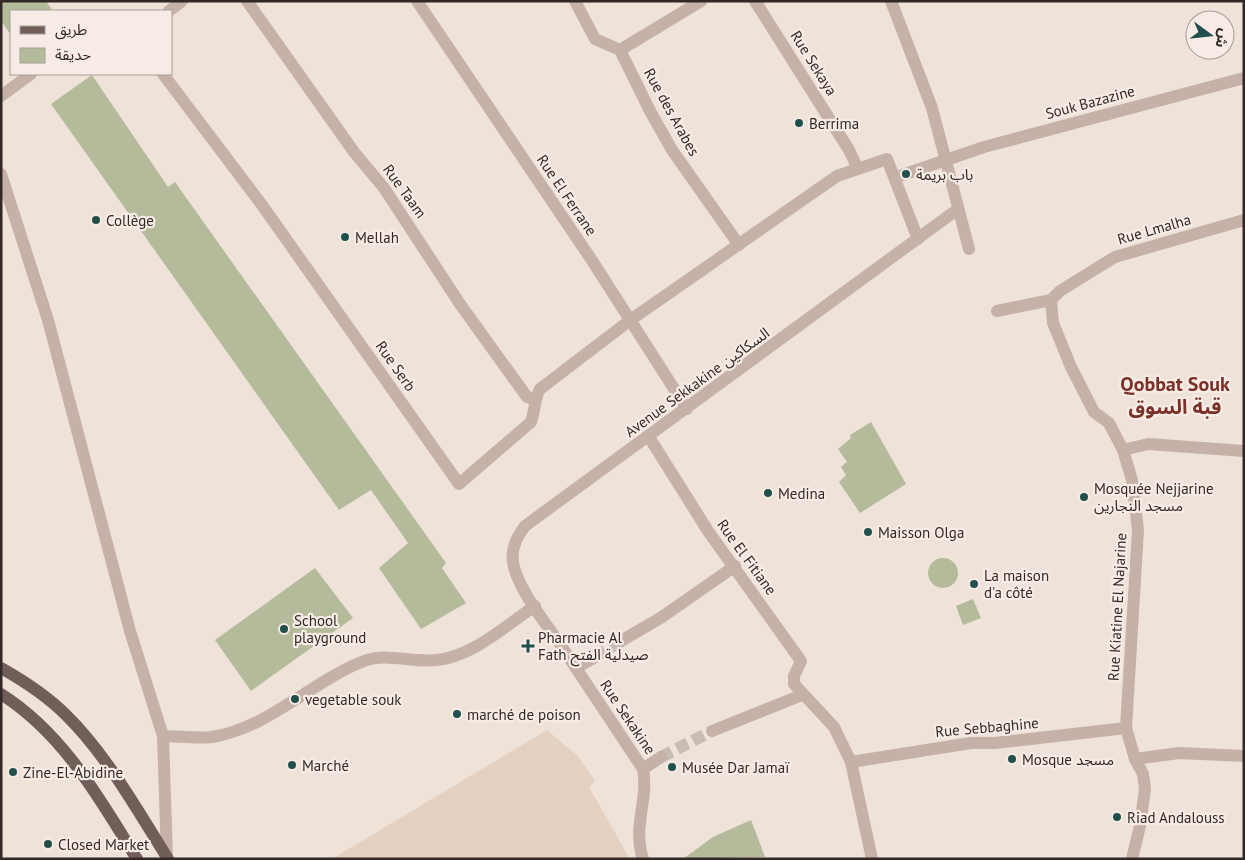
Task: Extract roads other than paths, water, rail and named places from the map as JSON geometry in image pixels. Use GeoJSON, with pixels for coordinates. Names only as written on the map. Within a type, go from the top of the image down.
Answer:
{"type":"FeatureCollection","features":[{"type":"Feature","properties":{"kind":"main road"},"geometry":{"type":"LineString","coordinates":[[1,668],[45,696],[79,729],[108,768],[167,858]]}},
{"type":"Feature","properties":{"kind":"main road"},"geometry":{"type":"LineString","coordinates":[[1,694],[16,704],[58,742],[85,777],[137,859]]}},
{"type":"Feature","properties":{"kind":"street"},"geometry":{"type":"LineString","coordinates":[[170,10],[182,1]]}},
{"type":"Feature","properties":{"kind":"street","name":"Rue Taam"},"geometry":{"type":"LineString","coordinates":[[247,1],[354,152],[384,188],[460,304],[527,397],[535,400]]}},
{"type":"Feature","properties":{"kind":"street","name":"Rue El Ferrane"},"geometry":{"type":"LineString","coordinates":[[416,1],[592,262],[687,409]]}},
{"type":"Feature","properties":{"kind":"street"},"geometry":{"type":"LineString","coordinates":[[575,1],[595,39],[620,50],[701,1]]}},
{"type":"Feature","properties":{"kind":"street","name":"Rue Sekaya"},"geometry":{"type":"LineString","coordinates":[[756,1],[858,169]]}},
{"type":"Feature","properties":{"kind":"street"},"geometry":{"type":"LineString","coordinates":[[891,1],[932,108],[969,249]]}},
{"type":"Feature","properties":{"kind":"street","name":"Rue des Arabes"},"geometry":{"type":"LineString","coordinates":[[620,50],[650,111],[672,150],[739,245]]}},
{"type":"Feature","properties":{"kind":"street"},"geometry":{"type":"LineString","coordinates":[[1,96],[30,75]]}},
{"type":"Feature","properties":{"kind":"street","name":"Rue Serb"},"geometry":{"type":"LineString","coordinates":[[164,75],[262,204],[460,484],[531,422],[535,400],[540,390],[629,321],[837,176],[886,159],[902,175]]}},
{"type":"Feature","properties":{"kind":"street","name":"Souk Bazazine"},"geometry":{"type":"LineString","coordinates":[[902,175],[984,147],[1244,78]]}},
{"type":"Feature","properties":{"kind":"street"},"geometry":{"type":"LineString","coordinates":[[1,174],[48,320],[130,631],[163,736],[167,858]]}},
{"type":"Feature","properties":{"kind":"street"},"geometry":{"type":"LineString","coordinates":[[902,175],[918,239]]}},
{"type":"Feature","properties":{"kind":"street","name":"Avenue Sekkakine السكاكين"},"geometry":{"type":"LineString","coordinates":[[535,606],[517,576],[513,563],[513,550],[517,537],[525,526],[958,209]]}},
{"type":"Feature","properties":{"kind":"street","name":"Rue Lmalha"},"geometry":{"type":"LineString","coordinates":[[997,311],[1051,300],[1060,291],[1115,257],[1244,220]]}},
{"type":"Feature","properties":{"kind":"street","name":"Rue Kiatine El Najarine"},"geometry":{"type":"LineString","coordinates":[[1051,300],[1053,323],[1071,367],[1094,412],[1109,423],[1123,450],[1132,480],[1138,530],[1126,728],[1135,759],[1143,774],[1145,789],[1140,826],[1132,859]]}},
{"type":"Feature","properties":{"kind":"street","name":"Rue El Fitiane"},"geometry":{"type":"LineString","coordinates":[[649,437],[708,531],[735,566],[801,661],[794,676],[794,684],[802,695]]}},
{"type":"Feature","properties":{"kind":"street"},"geometry":{"type":"LineString","coordinates":[[1123,450],[1148,444],[1244,451]]}},
{"type":"Feature","properties":{"kind":"street"},"geometry":{"type":"LineString","coordinates":[[621,640],[662,617],[735,566]]}},
{"type":"Feature","properties":{"kind":"street"},"geometry":{"type":"LineString","coordinates":[[163,736],[210,737],[237,731],[365,660],[396,658],[419,662],[438,660],[462,654],[535,606]]}},
{"type":"Feature","properties":{"kind":"street","name":"Rue Sekakine"},"geometry":{"type":"LineString","coordinates":[[535,606],[643,769],[645,780],[638,827],[638,847],[642,859]]}},
{"type":"Feature","properties":{"kind":"street"},"geometry":{"type":"LineString","coordinates":[[576,668],[595,656]]}},
{"type":"Feature","properties":{"kind":"street"},"geometry":{"type":"LineString","coordinates":[[712,731],[802,695],[834,727],[851,762],[872,859]]}},
{"type":"Feature","properties":{"kind":"street","name":"Rue Sebbaghine"},"geometry":{"type":"LineString","coordinates":[[851,762],[971,743],[1015,741],[1126,728]]}},
{"type":"Feature","properties":{"kind":"street"},"geometry":{"type":"LineString","coordinates":[[1135,759],[1179,753],[1244,756]]}},
{"type":"Feature","properties":{"kind":"street"},"geometry":{"type":"LineString","coordinates":[[643,769],[662,757]]}},
{"type":"Feature","properties":{"kind":"tunnel"},"geometry":{"type":"LineString","coordinates":[[900,176],[911,172]]}},
{"type":"Feature","properties":{"kind":"tunnel"},"geometry":{"type":"LineString","coordinates":[[595,657],[621,641]]}},
{"type":"Feature","properties":{"kind":"tunnel"},"geometry":{"type":"LineString","coordinates":[[661,757],[712,731]]}},
{"type":"Feature","properties":{"kind":"place","name":"Berrima"},"geometry":{"type":"Point","coordinates":[799,123]}},
{"type":"Feature","properties":{"kind":"place","name":"باب بريمة"},"geometry":{"type":"Point","coordinates":[906,174]}},
{"type":"Feature","properties":{"kind":"place","name":"Collège"},"geometry":{"type":"Point","coordinates":[96,220]}},
{"type":"Feature","properties":{"kind":"place","name":"Mellah"},"geometry":{"type":"Point","coordinates":[345,237]}},
{"type":"Feature","properties":{"kind":"place","name":"Medina"},"geometry":{"type":"Point","coordinates":[768,493]}},
{"type":"Feature","properties":{"kind":"place","name":"Mosquée Nejjarine مسجد النجارين"},"geometry":{"type":"Point","coordinates":[1084,497]}},
{"type":"Feature","properties":{"kind":"place","name":"Maisson Olga"},"geometry":{"type":"Point","coordinates":[868,532]}},
{"type":"Feature","properties":{"kind":"place","name":"La maison d'a côté"},"geometry":{"type":"Point","coordinates":[974,584]}},
{"type":"Feature","properties":{"kind":"place","name":"School playground"},"geometry":{"type":"Point","coordinates":[284,629]}},
{"type":"Feature","properties":{"kind":"place","name":"Pharmacie Al Fath صيدلية الفتح"},"geometry":{"type":"Point","coordinates":[528,646]}},
{"type":"Feature","properties":{"kind":"place","name":"vegetable souk"},"geometry":{"type":"Point","coordinates":[295,699]}},
{"type":"Feature","properties":{"kind":"place","name":"marché de poison"},"geometry":{"type":"Point","coordinates":[457,714]}},
{"type":"Feature","properties":{"kind":"place","name":"Mosque مسجد"},"geometry":{"type":"Point","coordinates":[1012,759]}},
{"type":"Feature","properties":{"kind":"place","name":"Marché"},"geometry":{"type":"Point","coordinates":[292,765]}},
{"type":"Feature","properties":{"kind":"place","name":"Musée Dar Jamaï"},"geometry":{"type":"Point","coordinates":[672,767]}},
{"type":"Feature","properties":{"kind":"place","name":"Zine-El-Abidine"},"geometry":{"type":"Point","coordinates":[13,772]}},
{"type":"Feature","properties":{"kind":"place","name":"Riad Andalouss"},"geometry":{"type":"Point","coordinates":[1117,817]}},
{"type":"Feature","properties":{"kind":"place","name":"Closed Market"},"geometry":{"type":"Point","coordinates":[48,844]}},
{"type":"Feature","properties":{"kind":"district","name":"Qobbat Souk قبة السوق"},"geometry":{"type":"Point","coordinates":[1175,396]}}]}
